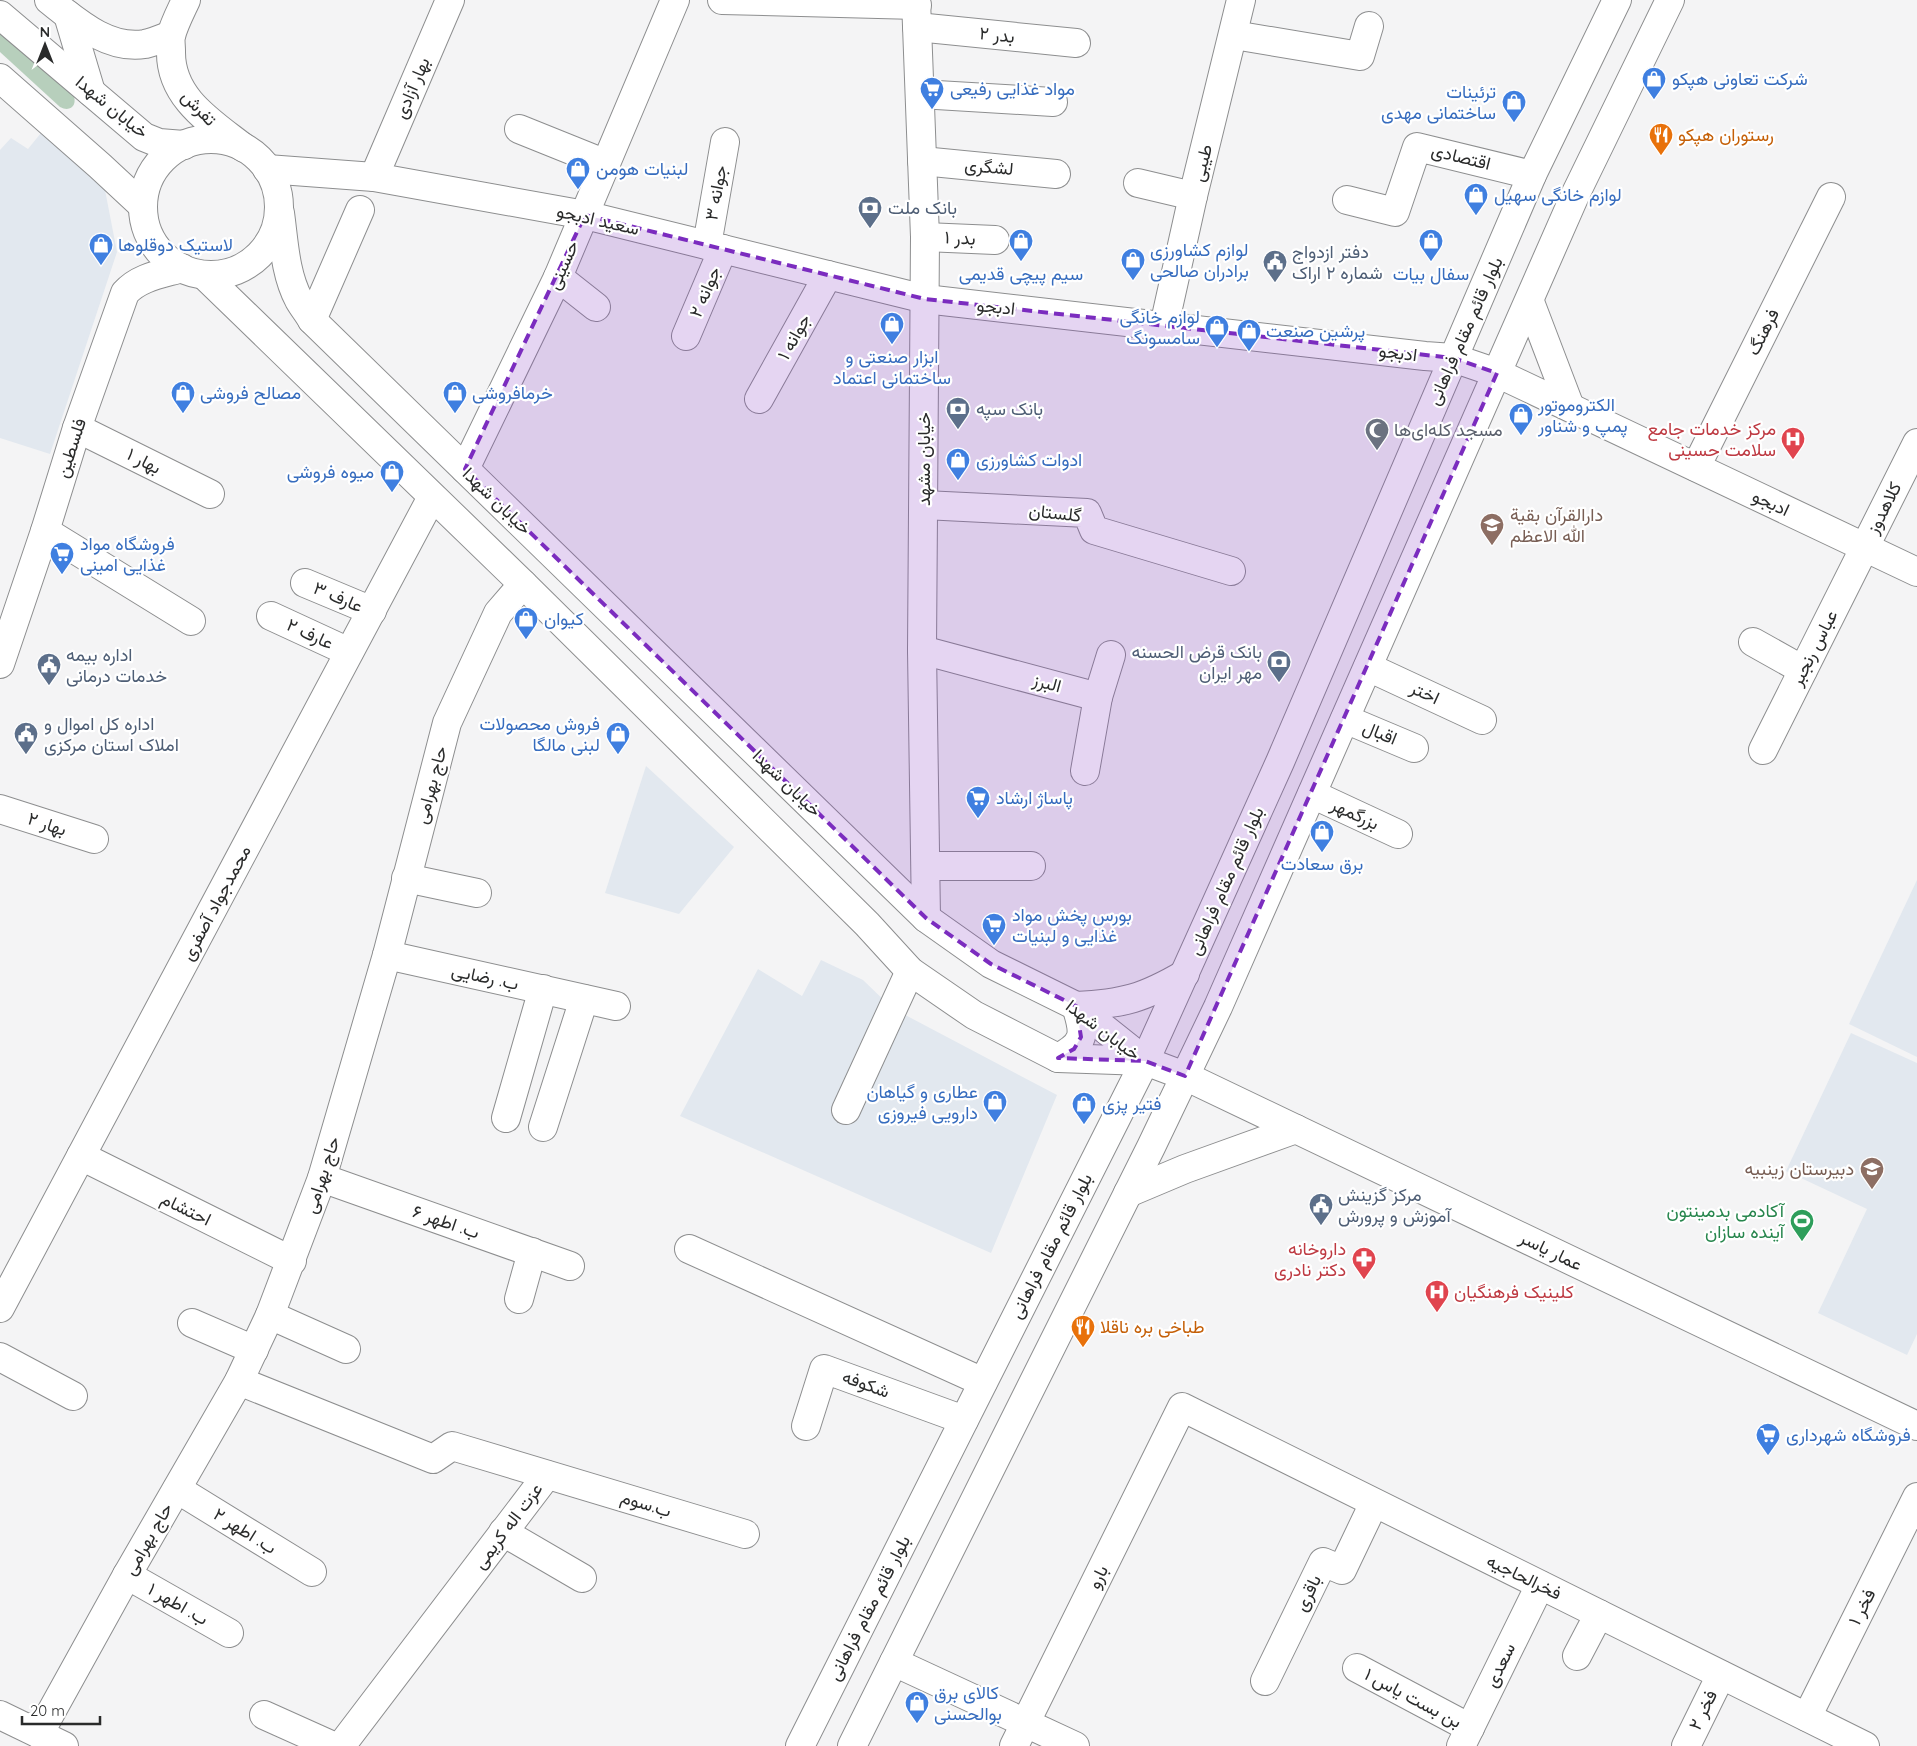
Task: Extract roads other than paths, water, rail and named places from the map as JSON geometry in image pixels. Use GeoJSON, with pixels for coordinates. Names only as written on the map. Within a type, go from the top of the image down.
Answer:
{"type":"FeatureCollection","features":[{"type":"Feature","properties":{"kind":"street","name":"تفرش"},"geometry":{"type":"LineString","coordinates":[[186,0],[171,36],[171,60],[175,80],[185,98],[214,125],[244,148]]}},
{"type":"Feature","properties":{"kind":"street","name":"بهار آزادی"},"geometry":{"type":"LineString","coordinates":[[374,177],[450,0]]}},
{"type":"Feature","properties":{"kind":"street","name":"حسینی"},"geometry":{"type":"LineString","coordinates":[[465,469],[558,277],[675,0]]}},
{"type":"Feature","properties":{"kind":"street","name":"بدر ۲"},"geometry":{"type":"LineString","coordinates":[[722,0],[917,10],[1076,43]]}},
{"type":"Feature","properties":{"kind":"street","name":"طیبی"},"geometry":{"type":"LineString","coordinates":[[1164,326],[1193,196],[1234,35],[1241,0]]}},
{"type":"Feature","properties":{"kind":"street","name":"بلوار قائم مقام فراهانی"},"geometry":{"type":"LineString","coordinates":[[800,1746],[1145,1061],[1280,762],[1532,174],[1617,0]]}},
{"type":"Feature","properties":{"kind":"street"},"geometry":{"type":"LineString","coordinates":[[852,1746],[1128,1193],[1218,1007],[1530,302],[1576,193],[1670,0]]}},
{"type":"Feature","properties":{"kind":"street"},"geometry":{"type":"LineString","coordinates":[[59,7],[100,36],[117,43],[146,44],[171,36]]}},
{"type":"Feature","properties":{"kind":"street"},"geometry":{"type":"LineString","coordinates":[[59,7],[92,92]]}},
{"type":"Feature","properties":{"kind":"street","name":"خیابان مشهد"},"geometry":{"type":"LineString","coordinates":[[917,10],[924,236],[922,650],[926,918]]}},
{"type":"Feature","properties":{"kind":"street","name":"خیابان شهدا"},"geometry":{"type":"LineString","coordinates":[[0,15],[144,137],[159,143],[184,145]]}},
{"type":"Feature","properties":{"kind":"street"},"geometry":{"type":"LineString","coordinates":[[1234,35],[1360,56],[1369,26]]}},
{"type":"Feature","properties":{"kind":"street"},"geometry":{"type":"LineString","coordinates":[[0,78],[143,206]]}},
{"type":"Feature","properties":{"kind":"street"},"geometry":{"type":"LineString","coordinates":[[920,94],[1054,102]]}},
{"type":"Feature","properties":{"kind":"street"},"geometry":{"type":"LineString","coordinates":[[520,129],[606,164]]}},
{"type":"Feature","properties":{"kind":"street"},"geometry":{"type":"LineString","coordinates":[[215,139],[230,142],[244,148],[257,157],[267,168],[277,190],[280,213],[270,242],[255,260],[234,271],[219,275],[193,272],[168,260],[153,243],[144,222],[145,190],[154,169],[164,157],[184,145],[199,140],[215,139]]}},
{"type":"Feature","properties":{"kind":"street","name":"جوانه ۳"},"geometry":{"type":"LineString","coordinates":[[715,247],[725,142]]}},
{"type":"Feature","properties":{"kind":"street","name":"اقتصادی"},"geometry":{"type":"LineString","coordinates":[[1347,200],[1395,212],[1417,147],[1532,174]]}},
{"type":"Feature","properties":{"kind":"street","name":"لشگری"},"geometry":{"type":"LineString","coordinates":[[922,161],[1056,174]]}},
{"type":"Feature","properties":{"kind":"street","name":"سعید ادبجو"},"geometry":{"type":"LineString","coordinates":[[267,168],[374,177],[585,215],[924,298]]}},
{"type":"Feature","properties":{"kind":"street"},"geometry":{"type":"LineString","coordinates":[[1138,183],[1193,196]]}},
{"type":"Feature","properties":{"kind":"street","name":"فرهنگ"},"geometry":{"type":"LineString","coordinates":[[1696,467],[1831,197]]}},
{"type":"Feature","properties":{"kind":"street"},"geometry":{"type":"LineString","coordinates":[[312,320],[360,210]]}},
{"type":"Feature","properties":{"kind":"street","name":"خیابان شهدا"},"geometry":{"type":"LineString","coordinates":[[280,213],[291,280],[299,300],[312,320],[926,918],[992,964],[1076,1006],[1145,1061]]}},
{"type":"Feature","properties":{"kind":"street","name":"بدر ۱"},"geometry":{"type":"LineString","coordinates":[[924,236],[995,240]]}},
{"type":"Feature","properties":{"kind":"street","name":"جوانه ۲"},"geometry":{"type":"LineString","coordinates":[[686,336],[715,247]]}},
{"type":"Feature","properties":{"kind":"street","name":"خیابان شهدا"},"geometry":{"type":"LineString","coordinates":[[193,272],[523,584],[860,917],[910,971],[974,1015],[1058,1058],[1145,1061]]}},
{"type":"Feature","properties":{"kind":"street","name":"فلسطین"},"geometry":{"type":"LineString","coordinates":[[0,664],[45,531],[77,428],[125,293],[138,282],[193,272]]}},
{"type":"Feature","properties":{"kind":"street","name":"جوانه ۱"},"geometry":{"type":"LineString","coordinates":[[759,399],[828,275]]}},
{"type":"Feature","properties":{"kind":"street"},"geometry":{"type":"LineString","coordinates":[[558,277],[596,307]]}},
{"type":"Feature","properties":{"kind":"street","name":"ادبجو"},"geometry":{"type":"LineString","coordinates":[[924,298],[1453,358],[1497,373],[1917,572]]}},
{"type":"Feature","properties":{"kind":"street"},"geometry":{"type":"LineString","coordinates":[[1530,302],[1570,408]]}},
{"type":"Feature","properties":{"kind":"street","name":"بهار ۱"},"geometry":{"type":"LineString","coordinates":[[77,428],[210,494]]}},
{"type":"Feature","properties":{"kind":"street","name":"کلاهدوز"},"geometry":{"type":"LineString","coordinates":[[1864,547],[1917,442]]}},
{"type":"Feature","properties":{"kind":"street","name":"محمدجواد آصفری"},"geometry":{"type":"LineString","coordinates":[[0,1308],[432,497]]}},
{"type":"Feature","properties":{"kind":"street","name":"گلستان"},"geometry":{"type":"LineString","coordinates":[[924,505],[1088,513],[1094,530],[1231,571]]}},
{"type":"Feature","properties":{"kind":"street"},"geometry":{"type":"LineString","coordinates":[[45,531],[191,620]]}},
{"type":"Feature","properties":{"kind":"street","name":"عباس رنجبر"},"geometry":{"type":"LineString","coordinates":[[1763,750],[1864,547]]}},
{"type":"Feature","properties":{"kind":"street","name":"عارف ۳"},"geometry":{"type":"LineString","coordinates":[[305,583],[372,611]]}},
{"type":"Feature","properties":{"kind":"street","name":"حاج بهرامی"},"geometry":{"type":"LineString","coordinates":[[39,1734],[127,1575],[239,1381],[270,1315],[322,1178],[387,955],[448,723],[498,613],[523,584]]}},
{"type":"Feature","properties":{"kind":"street","name":"عارف ۲"},"geometry":{"type":"LineString","coordinates":[[270,616],[349,652]]}},
{"type":"Feature","properties":{"kind":"street"},"geometry":{"type":"LineString","coordinates":[[1752,642],[1803,670]]}},
{"type":"Feature","properties":{"kind":"street","name":"البرز"},"geometry":{"type":"LineString","coordinates":[[922,650],[1098,697]]}},
{"type":"Feature","properties":{"kind":"street"},"geometry":{"type":"LineString","coordinates":[[1085,771],[1098,697],[1112,654]]}},
{"type":"Feature","properties":{"kind":"street","name":"اختر"},"geometry":{"type":"LineString","coordinates":[[1368,667],[1482,720]]}},
{"type":"Feature","properties":{"kind":"street","name":"اقبال"},"geometry":{"type":"LineString","coordinates":[[1345,719],[1414,748]]}},
{"type":"Feature","properties":{"kind":"street","name":"بزرگمهر"},"geometry":{"type":"LineString","coordinates":[[1312,794],[1398,834]]}},
{"type":"Feature","properties":{"kind":"street","name":"بهار ۲"},"geometry":{"type":"LineString","coordinates":[[0,809],[94,839]]}},
{"type":"Feature","properties":{"kind":"street"},"geometry":{"type":"LineString","coordinates":[[926,866],[1031,866]]}},
{"type":"Feature","properties":{"kind":"street"},"geometry":{"type":"LineString","coordinates":[[406,878],[477,894]]}},
{"type":"Feature","properties":{"kind":"street","name":"ب. رضایی"},"geometry":{"type":"LineString","coordinates":[[387,955],[616,1006]]}},
{"type":"Feature","properties":{"kind":"street"},"geometry":{"type":"LineString","coordinates":[[846,1110],[910,971]]}},
{"type":"Feature","properties":{"kind":"street"},"geometry":{"type":"LineString","coordinates":[[1058,1058],[1074,1049],[1081,1037],[1082,1024],[1076,1006],[1126,1001],[1155,991],[1184,974]]}},
{"type":"Feature","properties":{"kind":"street"},"geometry":{"type":"LineString","coordinates":[[506,1118],[544,990]]}},
{"type":"Feature","properties":{"kind":"street"},"geometry":{"type":"LineString","coordinates":[[543,1127],[584,998]]}},
{"type":"Feature","properties":{"kind":"street","name":"عمار یاسر"},"geometry":{"type":"LineString","coordinates":[[1145,1061],[1185,1076],[1917,1426]]}},
{"type":"Feature","properties":{"kind":"street"},"geometry":{"type":"LineString","coordinates":[[1128,1193],[1184,1169],[1296,1129]]}},
{"type":"Feature","properties":{"kind":"street","name":"احتشام"},"geometry":{"type":"LineString","coordinates":[[81,1156],[292,1261]]}},
{"type":"Feature","properties":{"kind":"street","name":"ب. اطهر ۶"},"geometry":{"type":"LineString","coordinates":[[322,1178],[570,1266]]}},
{"type":"Feature","properties":{"kind":"street"},"geometry":{"type":"LineString","coordinates":[[689,1250],[983,1382]]}},
{"type":"Feature","properties":{"kind":"street"},"geometry":{"type":"LineString","coordinates":[[520,1299],[532,1252]]}},
{"type":"Feature","properties":{"kind":"street"},"geometry":{"type":"LineString","coordinates":[[270,1315],[346,1349]]}},
{"type":"Feature","properties":{"kind":"street"},"geometry":{"type":"LineString","coordinates":[[192,1323],[254,1350]]}},
{"type":"Feature","properties":{"kind":"street"},"geometry":{"type":"LineString","coordinates":[[0,1357],[73,1396]]}},
{"type":"Feature","properties":{"kind":"street","name":"شکوفه"},"geometry":{"type":"LineString","coordinates":[[806,1426],[824,1369],[964,1420]]}},
{"type":"Feature","properties":{"kind":"street","name":"عزت اله کریمی"},"geometry":{"type":"LineString","coordinates":[[239,1381],[433,1459],[452,1446],[547,1475],[342,1746]]}},
{"type":"Feature","properties":{"kind":"street","name":"فخرالحاجیه"},"geometry":{"type":"LineString","coordinates":[[1182,1408],[1865,1746]]}},
{"type":"Feature","properties":{"kind":"street","name":"بارو"},"geometry":{"type":"LineString","coordinates":[[1020,1734],[1182,1408]]}},
{"type":"Feature","properties":{"kind":"street","name":"ب.سوم"},"geometry":{"type":"LineString","coordinates":[[547,1475],[745,1534]]}},
{"type":"Feature","properties":{"kind":"street","name":"ب. اطهر ۲"},"geometry":{"type":"LineString","coordinates":[[178,1489],[312,1572]]}},
{"type":"Feature","properties":{"kind":"street","name":"فخر ۱"},"geometry":{"type":"LineString","coordinates":[[1807,1717],[1917,1496]]}},
{"type":"Feature","properties":{"kind":"street","name":"باقری"},"geometry":{"type":"LineString","coordinates":[[1265,1681],[1323,1562],[1342,1570],[1374,1503]]}},
{"type":"Feature","properties":{"kind":"street"},"geometry":{"type":"LineString","coordinates":[[503,1532],[582,1578]]}},
{"type":"Feature","properties":{"kind":"street","name":"ب. اطهر ۱"},"geometry":{"type":"LineString","coordinates":[[127,1575],[229,1634]]}},
{"type":"Feature","properties":{"kind":"street","name":"سعدی"},"geometry":{"type":"LineString","coordinates":[[1465,1737],[1540,1585]]}},
{"type":"Feature","properties":{"kind":"street"},"geometry":{"type":"LineString","coordinates":[[1577,1656],[1599,1614]]}},
{"type":"Feature","properties":{"kind":"street"},"geometry":{"type":"LineString","coordinates":[[894,1662],[1020,1734],[1075,1746]]}},
{"type":"Feature","properties":{"kind":"street","name":"بن بست یاس ۱"},"geometry":{"type":"LineString","coordinates":[[1357,1668],[1465,1737]]}},
{"type":"Feature","properties":{"kind":"street","name":"فخر ۲"},"geometry":{"type":"LineString","coordinates":[[1686,1746],[1721,1675]]}},
{"type":"Feature","properties":{"kind":"street"},"geometry":{"type":"LineString","coordinates":[[0,1715],[64,1746]]}},
{"type":"Feature","properties":{"kind":"street"},"geometry":{"type":"LineString","coordinates":[[264,1715],[333,1746]]}},
{"type":"Feature","properties":{"kind":"place","name":"شرکت تعاونی هپکو"},"geometry":{"type":"Point","coordinates":[1654,100]}},
{"type":"Feature","properties":{"kind":"place","name":"مواد غذایی رفیعی"},"geometry":{"type":"Point","coordinates":[932,110]}},
{"type":"Feature","properties":{"kind":"place","name":"ترئینات ساختمانی مهدی"},"geometry":{"type":"Point","coordinates":[1514,123]}},
{"type":"Feature","properties":{"kind":"place","name":"رستوران هپکو"},"geometry":{"type":"Point","coordinates":[1661,156]}},
{"type":"Feature","properties":{"kind":"place","name":"لبنیات هومن"},"geometry":{"type":"Point","coordinates":[578,190]}},
{"type":"Feature","properties":{"kind":"place","name":"لوازم خانگی سهیل"},"geometry":{"type":"Point","coordinates":[1476,216]}},
{"type":"Feature","properties":{"kind":"place","name":"بانک ملت"},"geometry":{"type":"Point","coordinates":[870,229]}},
{"type":"Feature","properties":{"kind":"place","name":"سیم پیچی قدیمی"},"geometry":{"type":"Point","coordinates":[1021,262]}},
{"type":"Feature","properties":{"kind":"place","name":"سفال بیات"},"geometry":{"type":"Point","coordinates":[1431,262]}},
{"type":"Feature","properties":{"kind":"place","name":"لاستیک دوقلوها"},"geometry":{"type":"Point","coordinates":[101,266]}},
{"type":"Feature","properties":{"kind":"place","name":"لوازم کشاورزی برادران صالحی"},"geometry":{"type":"Point","coordinates":[1133,281]}},
{"type":"Feature","properties":{"kind":"place","name":"دفتر ازدواج شماره ۲ اراک"},"geometry":{"type":"Point","coordinates":[1275,283]}},
{"type":"Feature","properties":{"kind":"place","name":"ابزار صنعتی و ساختمانی اعتماد"},"geometry":{"type":"Point","coordinates":[892,345]}},
{"type":"Feature","properties":{"kind":"place","name":"لوازم خانگی سامسونگ"},"geometry":{"type":"Point","coordinates":[1217,348]}},
{"type":"Feature","properties":{"kind":"place","name":"پرشین صنعت"},"geometry":{"type":"Point","coordinates":[1249,352]}},
{"type":"Feature","properties":{"kind":"place","name":"مصالح فروشی"},"geometry":{"type":"Point","coordinates":[183,414]}},
{"type":"Feature","properties":{"kind":"place","name":"خرمافروشی"},"geometry":{"type":"Point","coordinates":[455,414]}},
{"type":"Feature","properties":{"kind":"place","name":"بانک سپه"},"geometry":{"type":"Point","coordinates":[958,430]}},
{"type":"Feature","properties":{"kind":"place","name":"الکتروموتور پمپ و شناور"},"geometry":{"type":"Point","coordinates":[1521,436]}},
{"type":"Feature","properties":{"kind":"place","name":"مسجد کله‌ای‌ها"},"geometry":{"type":"Point","coordinates":[1377,451]}},
{"type":"Feature","properties":{"kind":"place","name":"مرکز خدمات جامع سلامت حسینی"},"geometry":{"type":"Point","coordinates":[1793,460]}},
{"type":"Feature","properties":{"kind":"place","name":"ادوات کشاورزی"},"geometry":{"type":"Point","coordinates":[958,481]}},
{"type":"Feature","properties":{"kind":"place","name":"میوه فروشی"},"geometry":{"type":"Point","coordinates":[392,493]}},
{"type":"Feature","properties":{"kind":"place","name":"دارالقرآن بقیة الله الاعظم"},"geometry":{"type":"Point","coordinates":[1492,546]}},
{"type":"Feature","properties":{"kind":"place","name":"فروشگاه مواد غذایی امینی"},"geometry":{"type":"Point","coordinates":[62,575]}},
{"type":"Feature","properties":{"kind":"place","name":"کیوان"},"geometry":{"type":"Point","coordinates":[526,640]}},
{"type":"Feature","properties":{"kind":"place","name":"بانک قرض الحسنه مهر ایران"},"geometry":{"type":"Point","coordinates":[1279,683]}},
{"type":"Feature","properties":{"kind":"place","name":"اداره بیمه خدمات درمانی"},"geometry":{"type":"Point","coordinates":[49,686]}},
{"type":"Feature","properties":{"kind":"place","name":"اداره کل اموال و املاک استان مرکزی"},"geometry":{"type":"Point","coordinates":[26,755]}},
{"type":"Feature","properties":{"kind":"place","name":"فروش محصولات لبنی مالگا"},"geometry":{"type":"Point","coordinates":[618,755]}},
{"type":"Feature","properties":{"kind":"place","name":"پاساژ ارشاد"},"geometry":{"type":"Point","coordinates":[978,819]}},
{"type":"Feature","properties":{"kind":"place","name":"برق سعادت"},"geometry":{"type":"Point","coordinates":[1322,853]}},
{"type":"Feature","properties":{"kind":"place","name":"بورس پخش مواد غذایی و لبنیات"},"geometry":{"type":"Point","coordinates":[994,946]}},
{"type":"Feature","properties":{"kind":"place","name":"عطاری و گیاهان دارویی فیروزی"},"geometry":{"type":"Point","coordinates":[995,1123]}},
{"type":"Feature","properties":{"kind":"place","name":"فتیر پزی"},"geometry":{"type":"Point","coordinates":[1084,1125]}},
{"type":"Feature","properties":{"kind":"place","name":"دبیرستان زینبیه"},"geometry":{"type":"Point","coordinates":[1872,1190]}},
{"type":"Feature","properties":{"kind":"place","name":"مرکز گزینش آموزش و پرورش"},"geometry":{"type":"Point","coordinates":[1321,1226]}},
{"type":"Feature","properties":{"kind":"place","name":"آکادمی بدمینتون آینده سازان"},"geometry":{"type":"Point","coordinates":[1802,1242]}},
{"type":"Feature","properties":{"kind":"place","name":"داروخانه دکتر نادری"},"geometry":{"type":"Point","coordinates":[1364,1280]}},
{"type":"Feature","properties":{"kind":"place","name":"کلینیک فرهنگیان"},"geometry":{"type":"Point","coordinates":[1437,1313]}},
{"type":"Feature","properties":{"kind":"place","name":"طباخی بره ناقلا"},"geometry":{"type":"Point","coordinates":[1083,1348]}},
{"type":"Feature","properties":{"kind":"place","name":"فروشگاه شهرداری"},"geometry":{"type":"Point","coordinates":[1768,1456]}},
{"type":"Feature","properties":{"kind":"place","name":"کالای برق بوالحسنی"},"geometry":{"type":"Point","coordinates":[917,1724]}}]}
